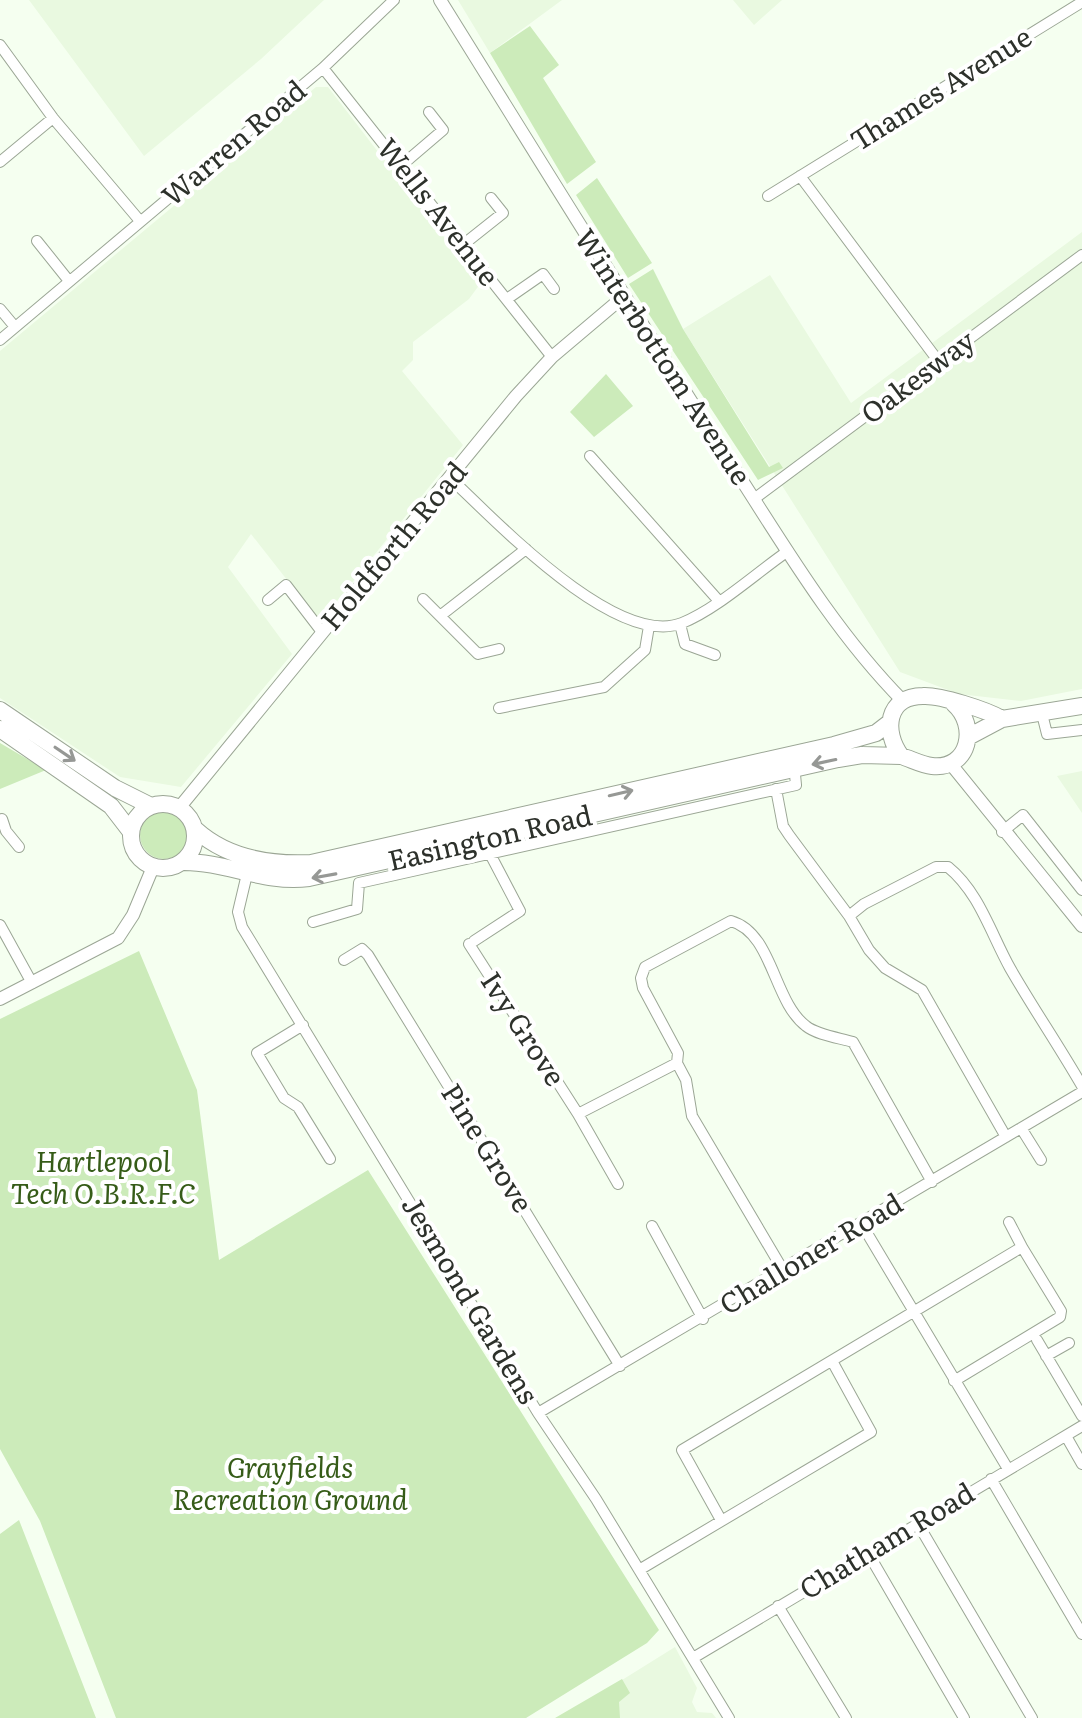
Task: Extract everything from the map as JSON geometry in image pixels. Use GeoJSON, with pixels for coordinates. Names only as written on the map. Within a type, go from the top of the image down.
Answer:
{"type":"FeatureCollection","features":[{"type":"Feature","properties":{"kind":"highway"},"geometry":{"type":"LineString","coordinates":[[954,704],[968,721],[970,736],[963,753],[950,763],[933,766],[901,756],[888,733],[889,723],[903,701],[925,695],[954,704],[1002,719]]}},
{"type":"Feature","properties":{"kind":"highway"},"geometry":{"type":"LineString","coordinates":[[970,736],[1002,719],[1082,706]]}},
{"type":"Feature","properties":{"kind":"highway"},"geometry":{"type":"LineString","coordinates":[[0,710],[115,788],[151,806]]}},
{"type":"Feature","properties":{"kind":"highway","name":"Easington Road"},"geometry":{"type":"LineString","coordinates":[[794,762],[857,739],[889,723]]}},
{"type":"Feature","properties":{"kind":"highway"},"geometry":{"type":"LineString","coordinates":[[0,729],[111,806],[131,832],[138,857],[153,867]]}},
{"type":"Feature","properties":{"kind":"highway","name":"Easington Road"},"geometry":{"type":"LineString","coordinates":[[153,867],[166,869],[184,862],[206,862],[247,874],[295,880],[361,867],[458,838],[794,762],[862,755],[901,756]]}},
{"type":"Feature","properties":{"kind":"highway"},"geometry":{"type":"LineString","coordinates":[[131,832],[141,812],[151,806],[170,804],[179,808]]}},
{"type":"Feature","properties":{"kind":"highway","name":"Easington Road"},"geometry":{"type":"LineString","coordinates":[[179,808],[196,830],[216,847],[284,864],[361,867]]}},
{"type":"Feature","properties":{"kind":"highway"},"geometry":{"type":"LineString","coordinates":[[184,862],[192,853],[196,830]]}},
{"type":"Feature","properties":{"kind":"street","name":"Warren Road"},"geometry":{"type":"LineString","coordinates":[[0,340],[323,68],[394,0]]}},
{"type":"Feature","properties":{"kind":"street","name":"Winterbottom Avenue"},"geometry":{"type":"LineString","coordinates":[[440,0],[623,297],[788,551],[851,643],[903,701]]}},
{"type":"Feature","properties":{"kind":"street","name":"Thames Avenue"},"geometry":{"type":"LineString","coordinates":[[768,196],[1082,2]]}},
{"type":"Feature","properties":{"kind":"street"},"geometry":{"type":"LineString","coordinates":[[0,45],[53,118],[140,221]]}},
{"type":"Feature","properties":{"kind":"street","name":"Wells Avenue"},"geometry":{"type":"LineString","coordinates":[[323,68],[552,357]]}},
{"type":"Feature","properties":{"kind":"street"},"geometry":{"type":"LineString","coordinates":[[402,165],[443,130],[429,112]]}},
{"type":"Feature","properties":{"kind":"street"},"geometry":{"type":"LineString","coordinates":[[0,162],[53,118]]}},
{"type":"Feature","properties":{"kind":"street"},"geometry":{"type":"LineString","coordinates":[[800,176],[939,362]]}},
{"type":"Feature","properties":{"kind":"street"},"geometry":{"type":"LineString","coordinates":[[464,244],[503,213],[491,198]]}},
{"type":"Feature","properties":{"kind":"street"},"geometry":{"type":"LineString","coordinates":[[37,241],[69,281]]}},
{"type":"Feature","properties":{"kind":"street","name":"Oakesway"},"geometry":{"type":"LineString","coordinates":[[754,499],[1082,255]]}},
{"type":"Feature","properties":{"kind":"street"},"geometry":{"type":"LineString","coordinates":[[507,299],[543,274],[554,289]]}},
{"type":"Feature","properties":{"kind":"street","name":"Holdforth Road"},"geometry":{"type":"LineString","coordinates":[[179,808],[552,357],[623,297]]}},
{"type":"Feature","properties":{"kind":"street"},"geometry":{"type":"LineString","coordinates":[[0,309],[15,327]]}},
{"type":"Feature","properties":{"kind":"street"},"geometry":{"type":"LineString","coordinates":[[590,456],[718,600]]}},
{"type":"Feature","properties":{"kind":"street"},"geometry":{"type":"LineString","coordinates":[[450,478],[526,549],[588,599],[649,626],[680,624],[788,551]]}},
{"type":"Feature","properties":{"kind":"street"},"geometry":{"type":"LineString","coordinates":[[440,616],[526,549]]}},
{"type":"Feature","properties":{"kind":"street"},"geometry":{"type":"LineString","coordinates":[[268,600],[286,585],[322,632]]}},
{"type":"Feature","properties":{"kind":"street"},"geometry":{"type":"LineString","coordinates":[[423,599],[478,654],[499,649]]}},
{"type":"Feature","properties":{"kind":"street"},"geometry":{"type":"LineString","coordinates":[[680,624],[685,644],[715,655]]}},
{"type":"Feature","properties":{"kind":"street"},"geometry":{"type":"LineString","coordinates":[[499,708],[604,687],[645,650],[649,626]]}},
{"type":"Feature","properties":{"kind":"street"},"geometry":{"type":"LineString","coordinates":[[1042,714],[1047,734],[1082,730]]}},
{"type":"Feature","properties":{"kind":"street"},"geometry":{"type":"LineString","coordinates":[[794,762],[796,785],[776,789],[783,826],[885,968],[922,990],[1006,1137]]}},
{"type":"Feature","properties":{"kind":"street"},"geometry":{"type":"LineString","coordinates":[[950,763],[1002,832],[1082,926]]}},
{"type":"Feature","properties":{"kind":"street","name":"Easington Road"},"geometry":{"type":"LineString","coordinates":[[313,922],[357,909],[361,867],[489,852],[776,789]]}},
{"type":"Feature","properties":{"kind":"street"},"geometry":{"type":"LineString","coordinates":[[1002,832],[1023,815],[1082,890]]}},
{"type":"Feature","properties":{"kind":"street"},"geometry":{"type":"LineString","coordinates":[[2,819],[3,833],[19,847]]}},
{"type":"Feature","properties":{"kind":"street","name":"Ivy Grove"},"geometry":{"type":"LineString","coordinates":[[489,852],[524,908],[472,942],[618,1184]]}},
{"type":"Feature","properties":{"kind":"street"},"geometry":{"type":"LineString","coordinates":[[0,999],[118,938],[133,915],[153,867]]}},
{"type":"Feature","properties":{"kind":"street"},"geometry":{"type":"LineString","coordinates":[[849,916],[864,904],[936,867],[948,867],[961,878],[976,902],[1010,967],[1082,1089]]}},
{"type":"Feature","properties":{"kind":"street","name":"Jesmond Gardens"},"geometry":{"type":"LineString","coordinates":[[247,874],[238,912],[242,927],[538,1413],[729,1718]]}},
{"type":"Feature","properties":{"kind":"street"},"geometry":{"type":"LineString","coordinates":[[783,1270],[692,1116],[686,1080],[677,1063],[678,1053],[643,988],[641,978],[645,967],[706,932],[731,921],[741,924],[769,964],[788,1004],[807,1027],[853,1042],[932,1182]]}},
{"type":"Feature","properties":{"kind":"street"},"geometry":{"type":"LineString","coordinates":[[0,925],[32,983]]}},
{"type":"Feature","properties":{"kind":"street","name":"Pine Grove"},"geometry":{"type":"LineString","coordinates":[[344,960],[362,949],[374,964],[620,1366]]}},
{"type":"Feature","properties":{"kind":"street"},"geometry":{"type":"LineString","coordinates":[[303,1025],[257,1053],[284,1098],[298,1107],[330,1159]]}},
{"type":"Feature","properties":{"kind":"street","name":"Ivy Grove"},"geometry":{"type":"LineString","coordinates":[[578,1114],[677,1063]]}},
{"type":"Feature","properties":{"kind":"street","name":"Challoner Road"},"geometry":{"type":"LineString","coordinates":[[538,1413],[703,1319],[1082,1089]]}},
{"type":"Feature","properties":{"kind":"street"},"geometry":{"type":"LineString","coordinates":[[1021,1128],[1041,1160]]}},
{"type":"Feature","properties":{"kind":"street"},"geometry":{"type":"LineString","coordinates":[[954,1381],[1060,1317],[1061,1311],[1009,1222]]}},
{"type":"Feature","properties":{"kind":"street"},"geometry":{"type":"LineString","coordinates":[[861,1223],[1008,1469]]}},
{"type":"Feature","properties":{"kind":"street"},"geometry":{"type":"LineString","coordinates":[[652,1226],[703,1319]]}},
{"type":"Feature","properties":{"kind":"street"},"geometry":{"type":"LineString","coordinates":[[721,1520],[682,1450],[1022,1247]]}},
{"type":"Feature","properties":{"kind":"street"},"geometry":{"type":"LineString","coordinates":[[1037,1340],[1082,1416]]}},
{"type":"Feature","properties":{"kind":"street"},"geometry":{"type":"LineString","coordinates":[[1046,1356],[1069,1343]]}},
{"type":"Feature","properties":{"kind":"street"},"geometry":{"type":"LineString","coordinates":[[639,1570],[871,1432],[832,1361]]}},
{"type":"Feature","properties":{"kind":"street","name":"Chatham Road"},"geometry":{"type":"LineString","coordinates":[[693,1658],[1082,1426]]}},
{"type":"Feature","properties":{"kind":"street"},"geometry":{"type":"LineString","coordinates":[[1066,1436],[1082,1464]]}},
{"type":"Feature","properties":{"kind":"street"},"geometry":{"type":"LineString","coordinates":[[991,1479],[1082,1634]]}},
{"type":"Feature","properties":{"kind":"street"},"geometry":{"type":"LineString","coordinates":[[918,1524],[1032,1718]]}},
{"type":"Feature","properties":{"kind":"street"},"geometry":{"type":"LineString","coordinates":[[868,1553],[964,1718]]}},
{"type":"Feature","properties":{"kind":"street"},"geometry":{"type":"LineString","coordinates":[[778,1606],[846,1718]]}},
{"type":"Feature","properties":{"kind":"shaded area"},"geometry":{"type":"Polygon","coordinates":[[[29,0],[324,0],[261,59],[144,156],[29,0]]]}},
{"type":"Feature","properties":{"kind":"shaded area"},"geometry":{"type":"Polygon","coordinates":[[[458,0],[562,0],[490,53],[458,0]]]}},
{"type":"Feature","properties":{"kind":"shaded area"},"geometry":{"type":"Polygon","coordinates":[[[733,0],[782,0],[754,25],[733,0]]]}},
{"type":"Feature","properties":{"kind":"shaded area"},"geometry":{"type":"Polygon","coordinates":[[[316,87],[328,87],[480,284],[469,299],[413,342],[413,360],[402,371],[463,445],[320,622],[251,534],[228,567],[292,654],[181,787],[120,777],[0,698],[0,351],[316,87]]]}},
{"type":"Feature","properties":{"kind":"shaded area"},"geometry":{"type":"Polygon","coordinates":[[[1082,232],[1082,689],[1021,701],[959,694],[900,672],[683,329],[770,275],[851,403],[1082,232]]]}},
{"type":"Feature","properties":{"kind":"shaded area"},"geometry":{"type":"Polygon","coordinates":[[[1082,771],[1082,813],[1057,776],[1082,771]]]}},
{"type":"Feature","properties":{"kind":"shaded area"},"geometry":{"type":"Polygon","coordinates":[[[675,1647],[697,1688],[692,1702],[697,1712],[712,1713],[716,1718],[561,1718],[675,1647]]]}},
{"type":"Feature","properties":{"kind":"green space"},"geometry":{"type":"Polygon","coordinates":[[[530,26],[559,65],[543,78],[596,162],[567,184],[490,53],[530,26]]]}},
{"type":"Feature","properties":{"kind":"green space"},"geometry":{"type":"Polygon","coordinates":[[[597,178],[652,263],[628,278],[576,195],[597,178]]]}},
{"type":"Feature","properties":{"kind":"green space"},"geometry":{"type":"Polygon","coordinates":[[[653,269],[683,329],[769,467],[779,462],[783,468],[758,480],[629,284],[653,269]]]}},
{"type":"Feature","properties":{"kind":"green space"},"geometry":{"type":"Polygon","coordinates":[[[606,374],[633,406],[594,437],[570,412],[606,374]]]}},
{"type":"Feature","properties":{"kind":"green space"},"geometry":{"type":"Polygon","coordinates":[[[0,743],[46,770],[0,789],[0,743]]]}},
{"type":"Feature","properties":{"kind":"green space"},"geometry":{"type":"Polygon","coordinates":[[[164,811],[181,818],[188,835],[181,852],[164,859],[147,852],[140,835],[147,818],[164,811]]]}},
{"type":"Feature","properties":{"kind":"green space","name":"Grayfields Recreation Ground"},"geometry":{"type":"Polygon","coordinates":[[[139,951],[197,1090],[219,1260],[368,1170],[659,1630],[647,1643],[526,1718],[116,1718],[40,1521],[0,1449],[0,1019],[139,951]]]}},
{"type":"Feature","properties":{"kind":"green space"},"geometry":{"type":"Polygon","coordinates":[[[19,1520],[96,1718],[0,1718],[0,1534],[19,1520]]]}},
{"type":"Feature","properties":{"kind":"green space"},"geometry":{"type":"Polygon","coordinates":[[[622,1679],[630,1693],[619,1702],[620,1718],[555,1718],[622,1679]]]}},
{"type":"Feature","properties":{"kind":"park label","name":"Hartlepool Tech O.B.R.F.C"},"geometry":{"type":"Point","coordinates":[103,1178]}}]}
